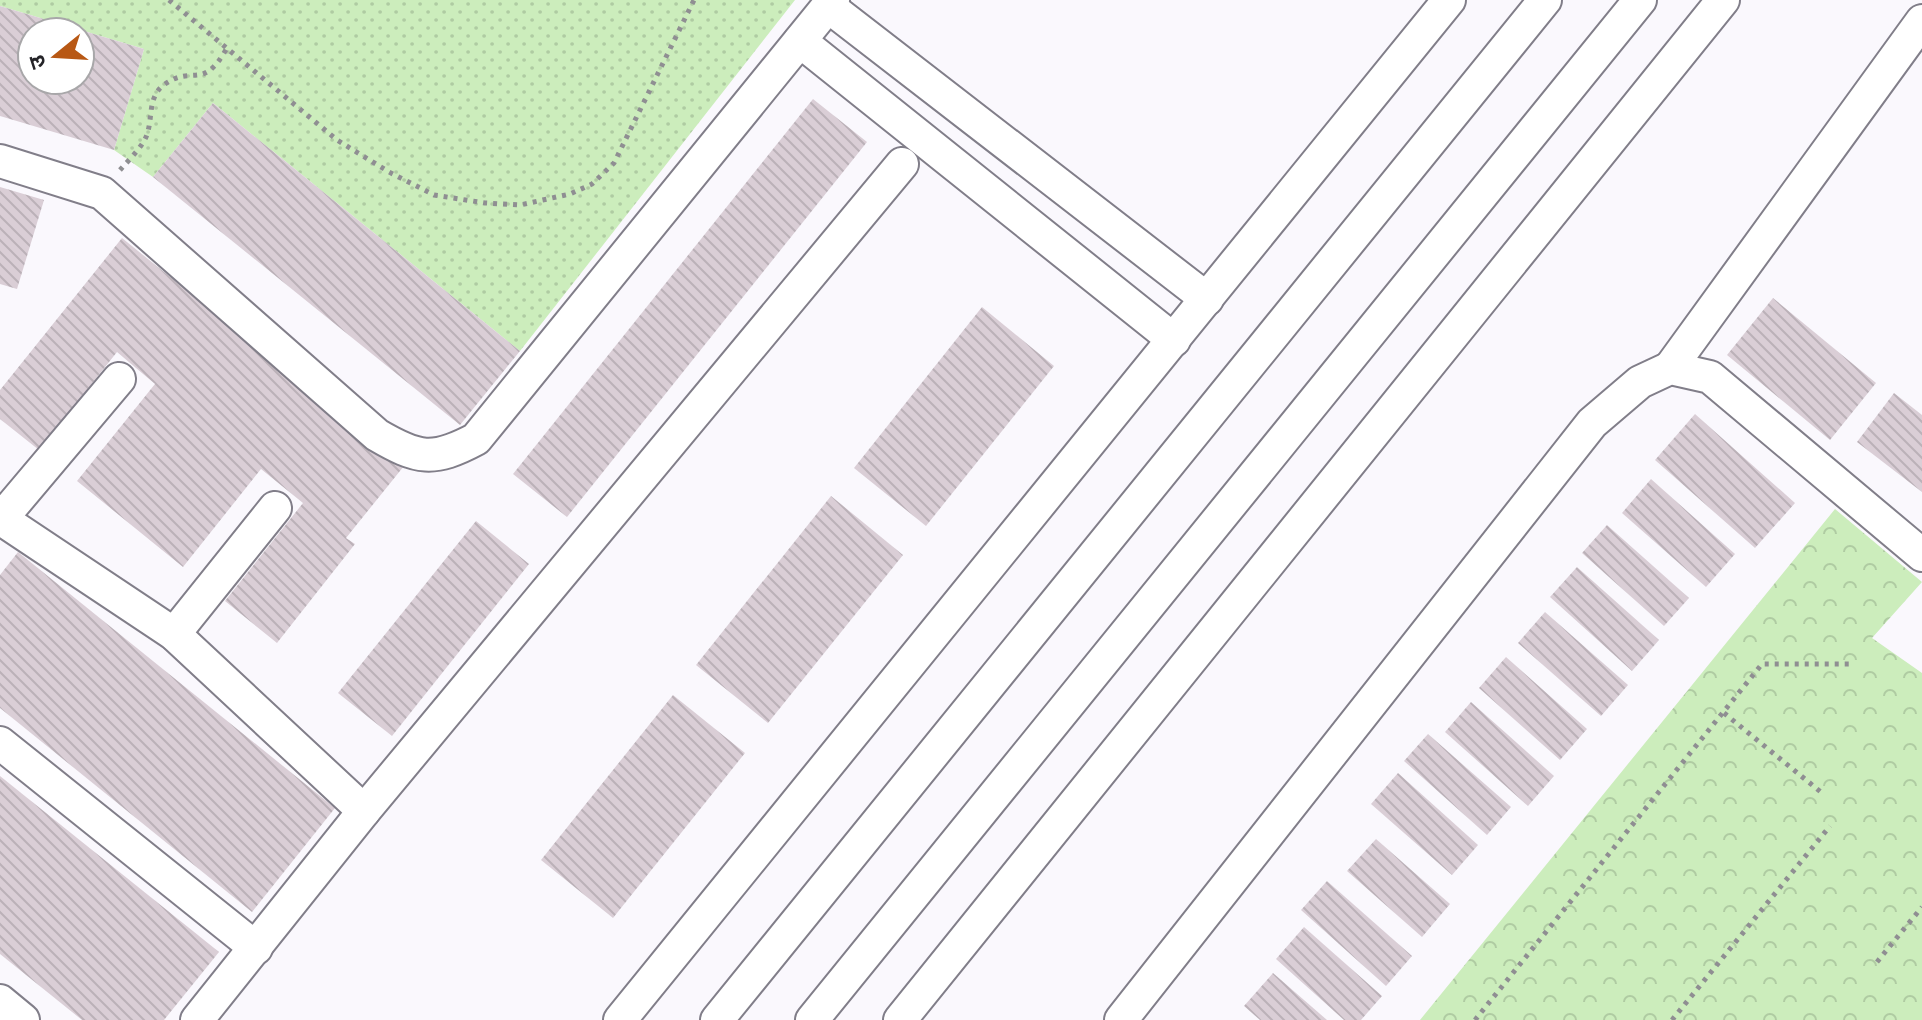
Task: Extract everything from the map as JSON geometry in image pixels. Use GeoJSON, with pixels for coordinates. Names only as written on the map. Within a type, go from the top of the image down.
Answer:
{"type":"FeatureCollection","features":[{"type":"Feature","properties":{"kind":"street"},"geometry":{"type":"LineString","coordinates":[[620,1020],[1449,0]]}},
{"type":"Feature","properties":{"kind":"street"},"geometry":{"type":"LineString","coordinates":[[717,1020],[1545,0]]}},
{"type":"Feature","properties":{"kind":"street"},"geometry":{"type":"LineString","coordinates":[[812,1020],[1640,0]]}},
{"type":"Feature","properties":{"kind":"street"},"geometry":{"type":"LineString","coordinates":[[900,1020],[1723,0]]}},
{"type":"Feature","properties":{"kind":"street"},"geometry":{"type":"LineString","coordinates":[[0,161],[102,193],[377,435],[410,454],[450,453],[476,439],[830,3],[1207,299]]}},
{"type":"Feature","properties":{"kind":"street"},"geometry":{"type":"LineString","coordinates":[[1121,1020],[1592,423],[1640,382],[1670,368],[1922,21]]}},
{"type":"Feature","properties":{"kind":"street"},"geometry":{"type":"LineString","coordinates":[[800,41],[1174,340]]}},
{"type":"Feature","properties":{"kind":"street"},"geometry":{"type":"LineString","coordinates":[[197,1020],[364,811],[902,164]]}},
{"type":"Feature","properties":{"kind":"street"},"geometry":{"type":"LineString","coordinates":[[1670,368],[1710,377],[1922,555]]}},
{"type":"Feature","properties":{"kind":"street"},"geometry":{"type":"LineString","coordinates":[[119,379],[0,518],[174,634],[364,811]]}},
{"type":"Feature","properties":{"kind":"street"},"geometry":{"type":"LineString","coordinates":[[174,634],[275,508]]}},
{"type":"Feature","properties":{"kind":"street"},"geometry":{"type":"LineString","coordinates":[[0,743],[256,948]]}},
{"type":"Feature","properties":{"kind":"street"},"geometry":{"type":"LineString","coordinates":[[0,1001],[23,1020]]}},
{"type":"Feature","properties":{"kind":"path"},"geometry":{"type":"LineString","coordinates":[[169,0],[337,140],[389,172],[434,195],[520,205],[570,194],[592,184],[614,163],[694,0]]}},
{"type":"Feature","properties":{"kind":"path"},"geometry":{"type":"LineString","coordinates":[[102,193],[146,139],[154,95],[167,82],[207,74],[218,64],[227,48]]}},
{"type":"Feature","properties":{"kind":"path"},"geometry":{"type":"LineString","coordinates":[[1475,1020],[1762,664],[1851,664]]}},
{"type":"Feature","properties":{"kind":"path"},"geometry":{"type":"LineString","coordinates":[[1724,712],[1822,793]]}},
{"type":"Feature","properties":{"kind":"path"},"geometry":{"type":"LineString","coordinates":[[1672,1020],[1830,826]]}},
{"type":"Feature","properties":{"kind":"path"},"geometry":{"type":"LineString","coordinates":[[1877,962],[1922,907]]}},
{"type":"Feature","properties":{"kind":"green space"},"geometry":{"type":"Polygon","coordinates":[[[0,0],[795,0],[520,351],[213,103],[153,177],[114,150],[144,49],[96,35],[96,16],[33,16],[0,6],[0,0]]]}},
{"type":"Feature","properties":{"kind":"green space"},"geometry":{"type":"Polygon","coordinates":[[[1835,509],[1922,582],[1872,638],[1922,673],[1922,1020],[1420,1020],[1835,509]]]}},
{"type":"Feature","properties":{"kind":"building"},"geometry":{"type":"Polygon","coordinates":[[[0,6],[33,16],[16,16],[16,96],[96,96],[96,35],[144,49],[114,150],[0,116],[0,6]]]}},
{"type":"Feature","properties":{"kind":"building"},"geometry":{"type":"Polygon","coordinates":[[[813,99],[867,142],[567,517],[513,474],[813,99]]]}},
{"type":"Feature","properties":{"kind":"building"},"geometry":{"type":"Polygon","coordinates":[[[213,103],[520,351],[460,425],[153,177],[213,103]]]}},
{"type":"Feature","properties":{"kind":"building"},"geometry":{"type":"Polygon","coordinates":[[[0,187],[44,200],[17,289],[0,284],[0,187]]]}},
{"type":"Feature","properties":{"kind":"building"},"geometry":{"type":"Polygon","coordinates":[[[122,238],[404,466],[346,538],[355,544],[277,643],[225,601],[303,503],[261,469],[183,567],[77,481],[155,384],[117,352],[39,450],[0,419],[0,390],[122,238]]]}},
{"type":"Feature","properties":{"kind":"building"},"geometry":{"type":"Polygon","coordinates":[[[1773,298],[1876,383],[1830,440],[1727,355],[1773,298]]]}},
{"type":"Feature","properties":{"kind":"building"},"geometry":{"type":"Polygon","coordinates":[[[982,307],[1054,366],[926,526],[854,468],[982,307]]]}},
{"type":"Feature","properties":{"kind":"building"},"geometry":{"type":"Polygon","coordinates":[[[1894,393],[1922,415],[1922,492],[1857,442],[1894,393]]]}},
{"type":"Feature","properties":{"kind":"building"},"geometry":{"type":"Polygon","coordinates":[[[1695,414],[1795,503],[1755,548],[1655,460],[1695,414]]]}},
{"type":"Feature","properties":{"kind":"building"},"geometry":{"type":"Polygon","coordinates":[[[1651,479],[1735,554],[1706,587],[1622,513],[1651,479]]]}},
{"type":"Feature","properties":{"kind":"building"},"geometry":{"type":"Polygon","coordinates":[[[831,496],[903,555],[768,723],[696,665],[831,496]]]}},
{"type":"Feature","properties":{"kind":"building"},"geometry":{"type":"Polygon","coordinates":[[[476,521],[529,564],[392,736],[338,693],[476,521]]]}},
{"type":"Feature","properties":{"kind":"building"},"geometry":{"type":"Polygon","coordinates":[[[1607,525],[1689,598],[1664,626],[1582,553],[1607,525]]]}},
{"type":"Feature","properties":{"kind":"building"},"geometry":{"type":"Polygon","coordinates":[[[18,552],[335,808],[252,912],[0,708],[0,575],[18,552]]]}},
{"type":"Feature","properties":{"kind":"building"},"geometry":{"type":"Polygon","coordinates":[[[1577,567],[1659,640],[1632,671],[1550,597],[1577,567]]]}},
{"type":"Feature","properties":{"kind":"building"},"geometry":{"type":"Polygon","coordinates":[[[1545,612],[1628,685],[1601,716],[1518,643],[1545,612]]]}},
{"type":"Feature","properties":{"kind":"building"},"geometry":{"type":"Polygon","coordinates":[[[1506,657],[1587,729],[1560,760],[1479,688],[1506,657]]]}},
{"type":"Feature","properties":{"kind":"building"},"geometry":{"type":"Polygon","coordinates":[[[673,695],[745,753],[613,918],[541,860],[673,695]]]}},
{"type":"Feature","properties":{"kind":"building"},"geometry":{"type":"Polygon","coordinates":[[[1471,702],[1554,776],[1528,806],[1445,732],[1471,702]]]}},
{"type":"Feature","properties":{"kind":"building"},"geometry":{"type":"Polygon","coordinates":[[[1428,734],[1511,807],[1487,835],[1404,761],[1428,734]]]}},
{"type":"Feature","properties":{"kind":"building"},"geometry":{"type":"Polygon","coordinates":[[[1398,773],[1478,845],[1452,875],[1371,804],[1398,773]]]}},
{"type":"Feature","properties":{"kind":"building"},"geometry":{"type":"Polygon","coordinates":[[[0,776],[219,952],[164,1020],[82,1020],[0,954],[0,776]]]}},
{"type":"Feature","properties":{"kind":"building"},"geometry":{"type":"Polygon","coordinates":[[[1376,839],[1450,904],[1422,937],[1347,871],[1376,839]]]}},
{"type":"Feature","properties":{"kind":"building"},"geometry":{"type":"Polygon","coordinates":[[[1327,881],[1412,956],[1386,986],[1301,910],[1327,881]]]}},
{"type":"Feature","properties":{"kind":"building"},"geometry":{"type":"Polygon","coordinates":[[[1304,927],[1382,996],[1361,1020],[1344,1020],[1276,959],[1304,927]]]}},
{"type":"Feature","properties":{"kind":"building"},"geometry":{"type":"Polygon","coordinates":[[[1273,973],[1327,1020],[1260,1020],[1244,1006],[1273,973]]]}}]}
